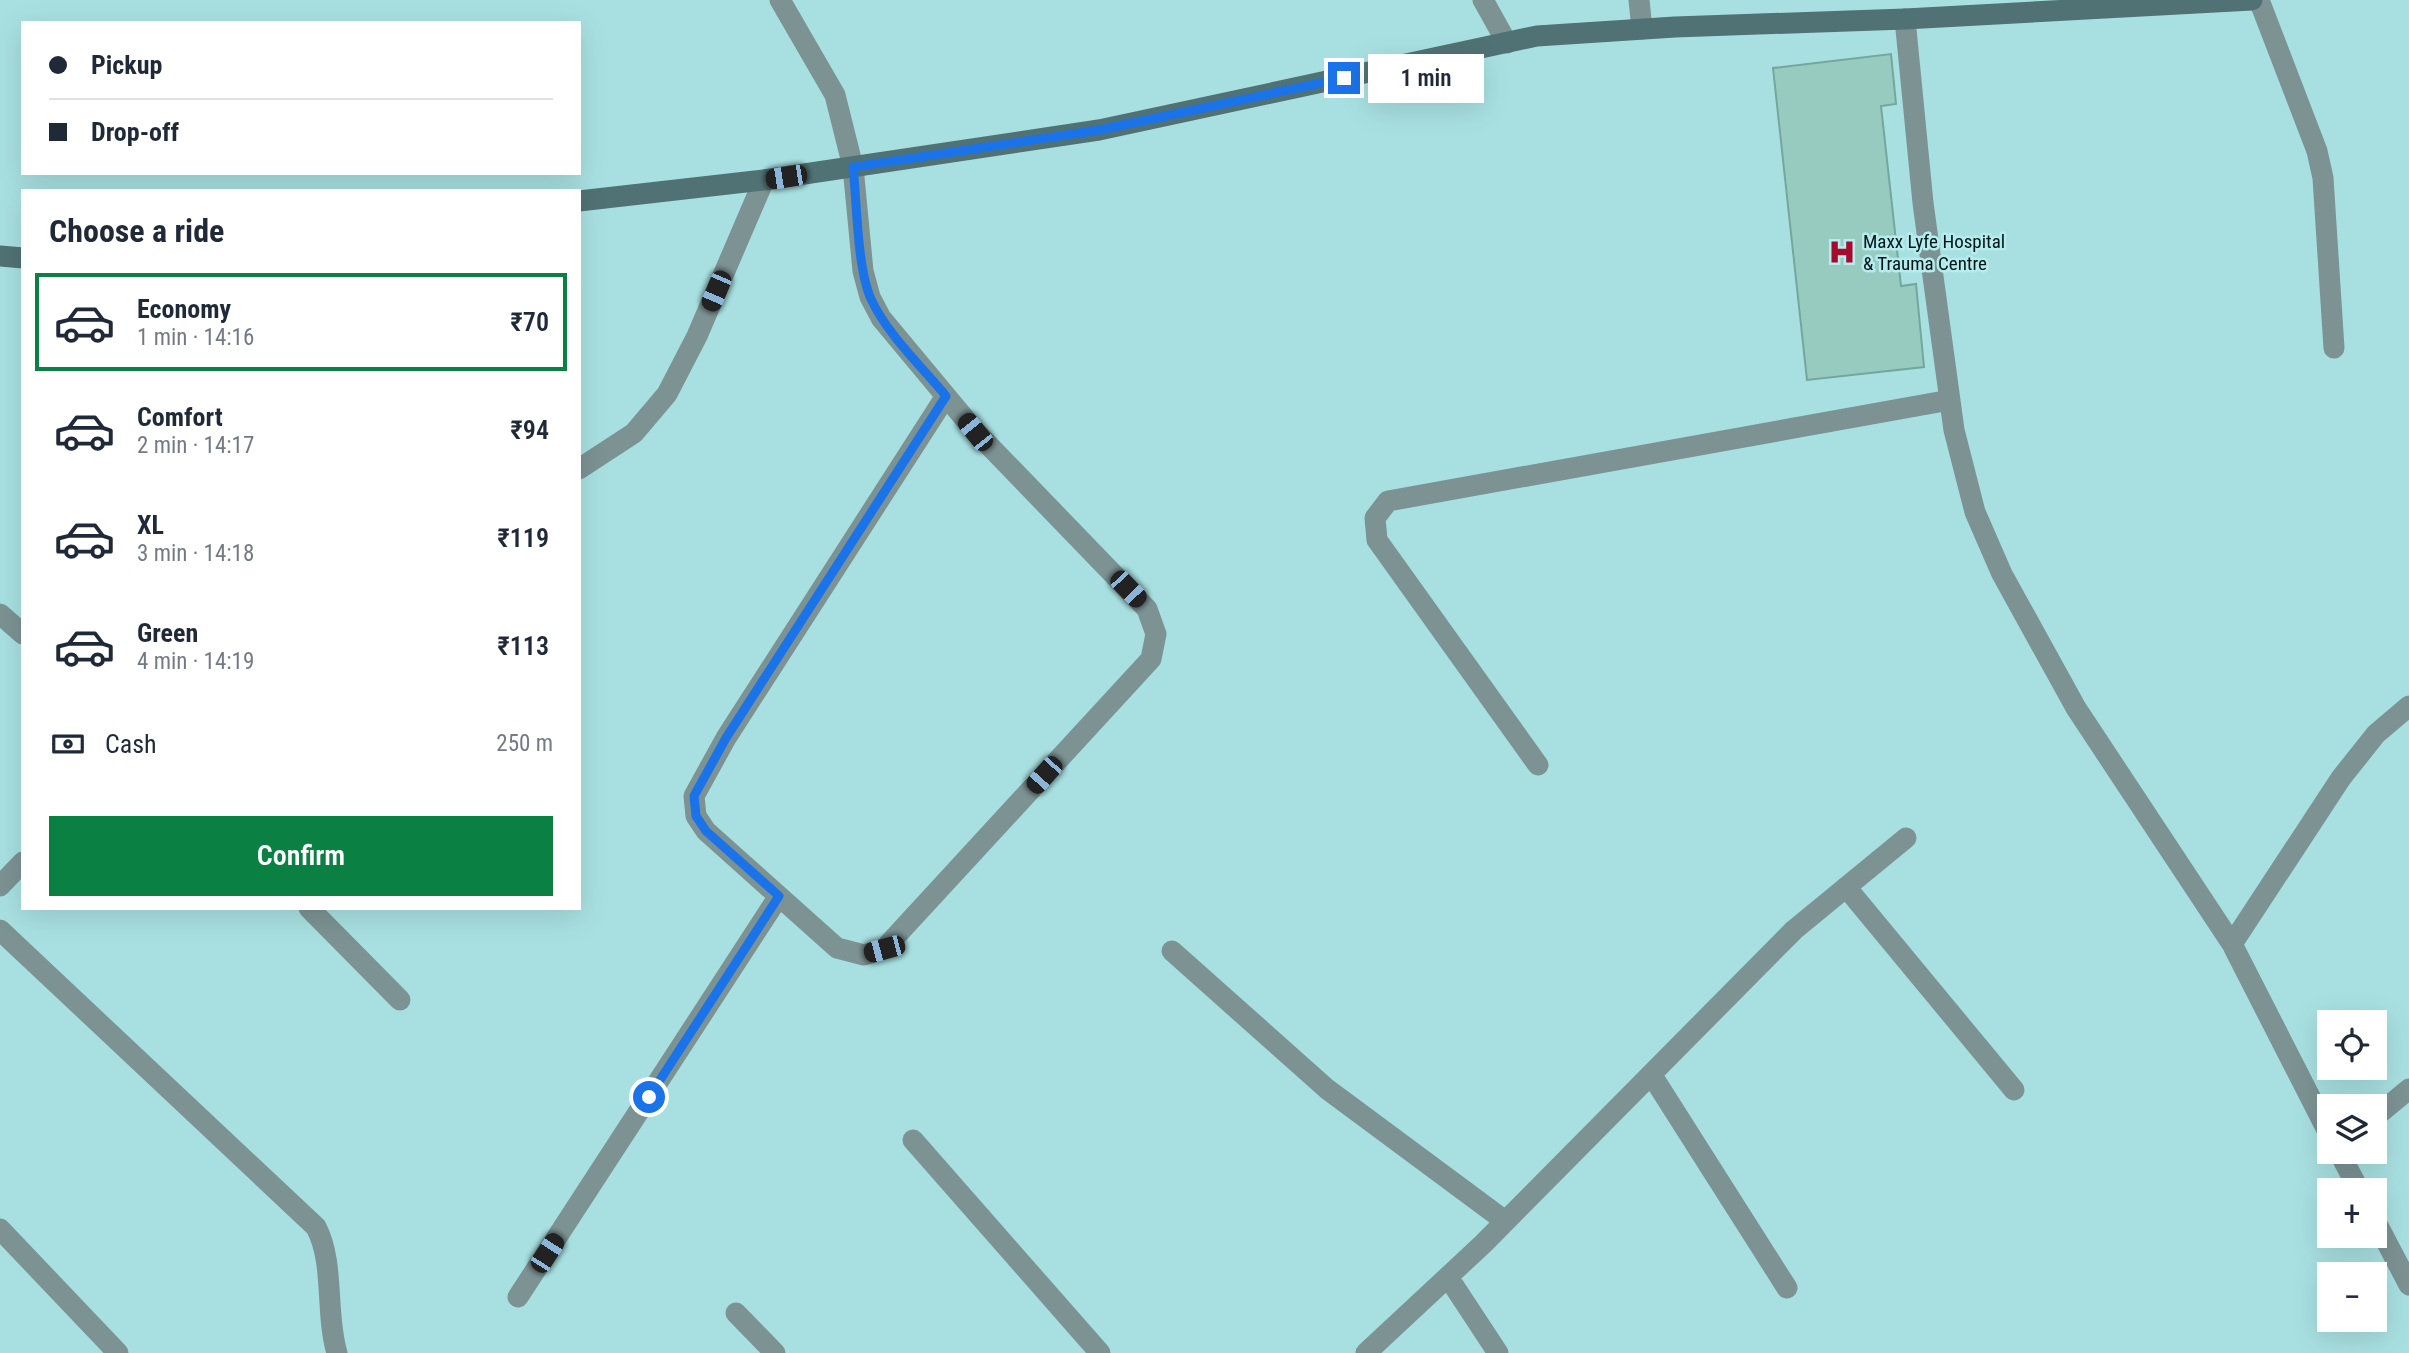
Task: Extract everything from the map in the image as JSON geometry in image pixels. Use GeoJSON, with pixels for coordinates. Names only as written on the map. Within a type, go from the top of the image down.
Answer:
{"type":"FeatureCollection","features":[{"type":"Feature","properties":{"kind":"street"},"geometry":{"type":"LineString","coordinates":[[780,0],[835,95],[853,167],[863,271],[870,297],[881,318],[946,396],[975,432],[1147,609],[1156,634],[1151,659],[884,949],[864,954],[837,948],[706,831],[696,816],[694,796],[726,738],[946,396]]}},
{"type":"Feature","properties":{"kind":"street"},"geometry":{"type":"LineString","coordinates":[[1483,0],[1507,43]]}},
{"type":"Feature","properties":{"kind":"street"},"geometry":{"type":"LineString","coordinates":[[1639,0],[1642,29]]}},
{"type":"Feature","properties":{"kind":"street"},"geometry":{"type":"LineString","coordinates":[[581,201],[764,180],[1099,130],[1537,36],[2252,0]]}},
{"type":"Feature","properties":{"kind":"street"},"geometry":{"type":"LineString","coordinates":[[2259,0],[2317,152],[2323,178],[2333,348]]}},
{"type":"Feature","properties":{"kind":"street"},"geometry":{"type":"LineString","coordinates":[[1905,19],[1923,203],[1954,430],[1975,512],[2002,574],[2076,708],[2232,944],[2317,1110]]}},
{"type":"Feature","properties":{"kind":"street"},"geometry":{"type":"LineString","coordinates":[[581,468],[634,433],[667,394],[697,336],[764,180]]}},
{"type":"Feature","properties":{"kind":"street"},"geometry":{"type":"LineString","coordinates":[[0,256],[21,258]]}},
{"type":"Feature","properties":{"kind":"street"},"geometry":{"type":"LineString","coordinates":[[1538,765],[1377,540],[1376,518],[1388,501],[1950,400]]}},
{"type":"Feature","properties":{"kind":"street"},"geometry":{"type":"LineString","coordinates":[[0,614],[21,633]]}},
{"type":"Feature","properties":{"kind":"street"},"geometry":{"type":"LineString","coordinates":[[2232,944],[2340,778],[2376,734],[2409,706]]}},
{"type":"Feature","properties":{"kind":"street"},"geometry":{"type":"LineString","coordinates":[[1366,1353],[1506,1221],[1794,930],[1906,838]]}},
{"type":"Feature","properties":{"kind":"street"},"geometry":{"type":"LineString","coordinates":[[0,886],[21,864]]}},
{"type":"Feature","properties":{"kind":"street"},"geometry":{"type":"LineString","coordinates":[[1846,887],[2014,1090]]}},
{"type":"Feature","properties":{"kind":"street"},"geometry":{"type":"LineString","coordinates":[[518,1297],[779,896]]}},
{"type":"Feature","properties":{"kind":"street"},"geometry":{"type":"LineString","coordinates":[[311,910],[400,1000]]}},
{"type":"Feature","properties":{"kind":"street"},"geometry":{"type":"LineString","coordinates":[[0,930],[316,1227],[325,1243],[331,1334],[337,1353]]}},
{"type":"Feature","properties":{"kind":"street"},"geometry":{"type":"LineString","coordinates":[[1172,951],[1327,1089],[1506,1221]]}},
{"type":"Feature","properties":{"kind":"street"},"geometry":{"type":"LineString","coordinates":[[1651,1074],[1787,1288]]}},
{"type":"Feature","properties":{"kind":"street"},"geometry":{"type":"LineString","coordinates":[[2387,1107],[2409,1089]]}},
{"type":"Feature","properties":{"kind":"street"},"geometry":{"type":"LineString","coordinates":[[913,1140],[1100,1353]]}},
{"type":"Feature","properties":{"kind":"street"},"geometry":{"type":"LineString","coordinates":[[0,1229],[118,1353]]}},
{"type":"Feature","properties":{"kind":"street"},"geometry":{"type":"LineString","coordinates":[[2387,1243],[2409,1285]]}},
{"type":"Feature","properties":{"kind":"street"},"geometry":{"type":"LineString","coordinates":[[1448,1277],[1498,1353]]}},
{"type":"Feature","properties":{"kind":"street"},"geometry":{"type":"LineString","coordinates":[[736,1313],[775,1353]]}},
{"type":"Feature","properties":{"kind":"building"},"geometry":{"type":"Polygon","coordinates":[[[1891,54],[1896,104],[1881,106],[1901,286],[1916,284],[1924,367],[1807,380],[1773,68],[1891,54]]]}},
{"type":"Feature","properties":{"kind":"place","name":"Maxx Lyfe Hospital & Trauma Centre"},"geometry":{"type":"Point","coordinates":[1842,252]}},
{"type":"Feature","properties":{"kind":"route"},"geometry":{"type":"LineString","coordinates":[[649,1097],[779,896],[706,831],[696,816],[694,796],[726,738],[946,396],[881,318],[870,297],[863,271],[853,167],[1099,130],[1344,78]]}}]}
